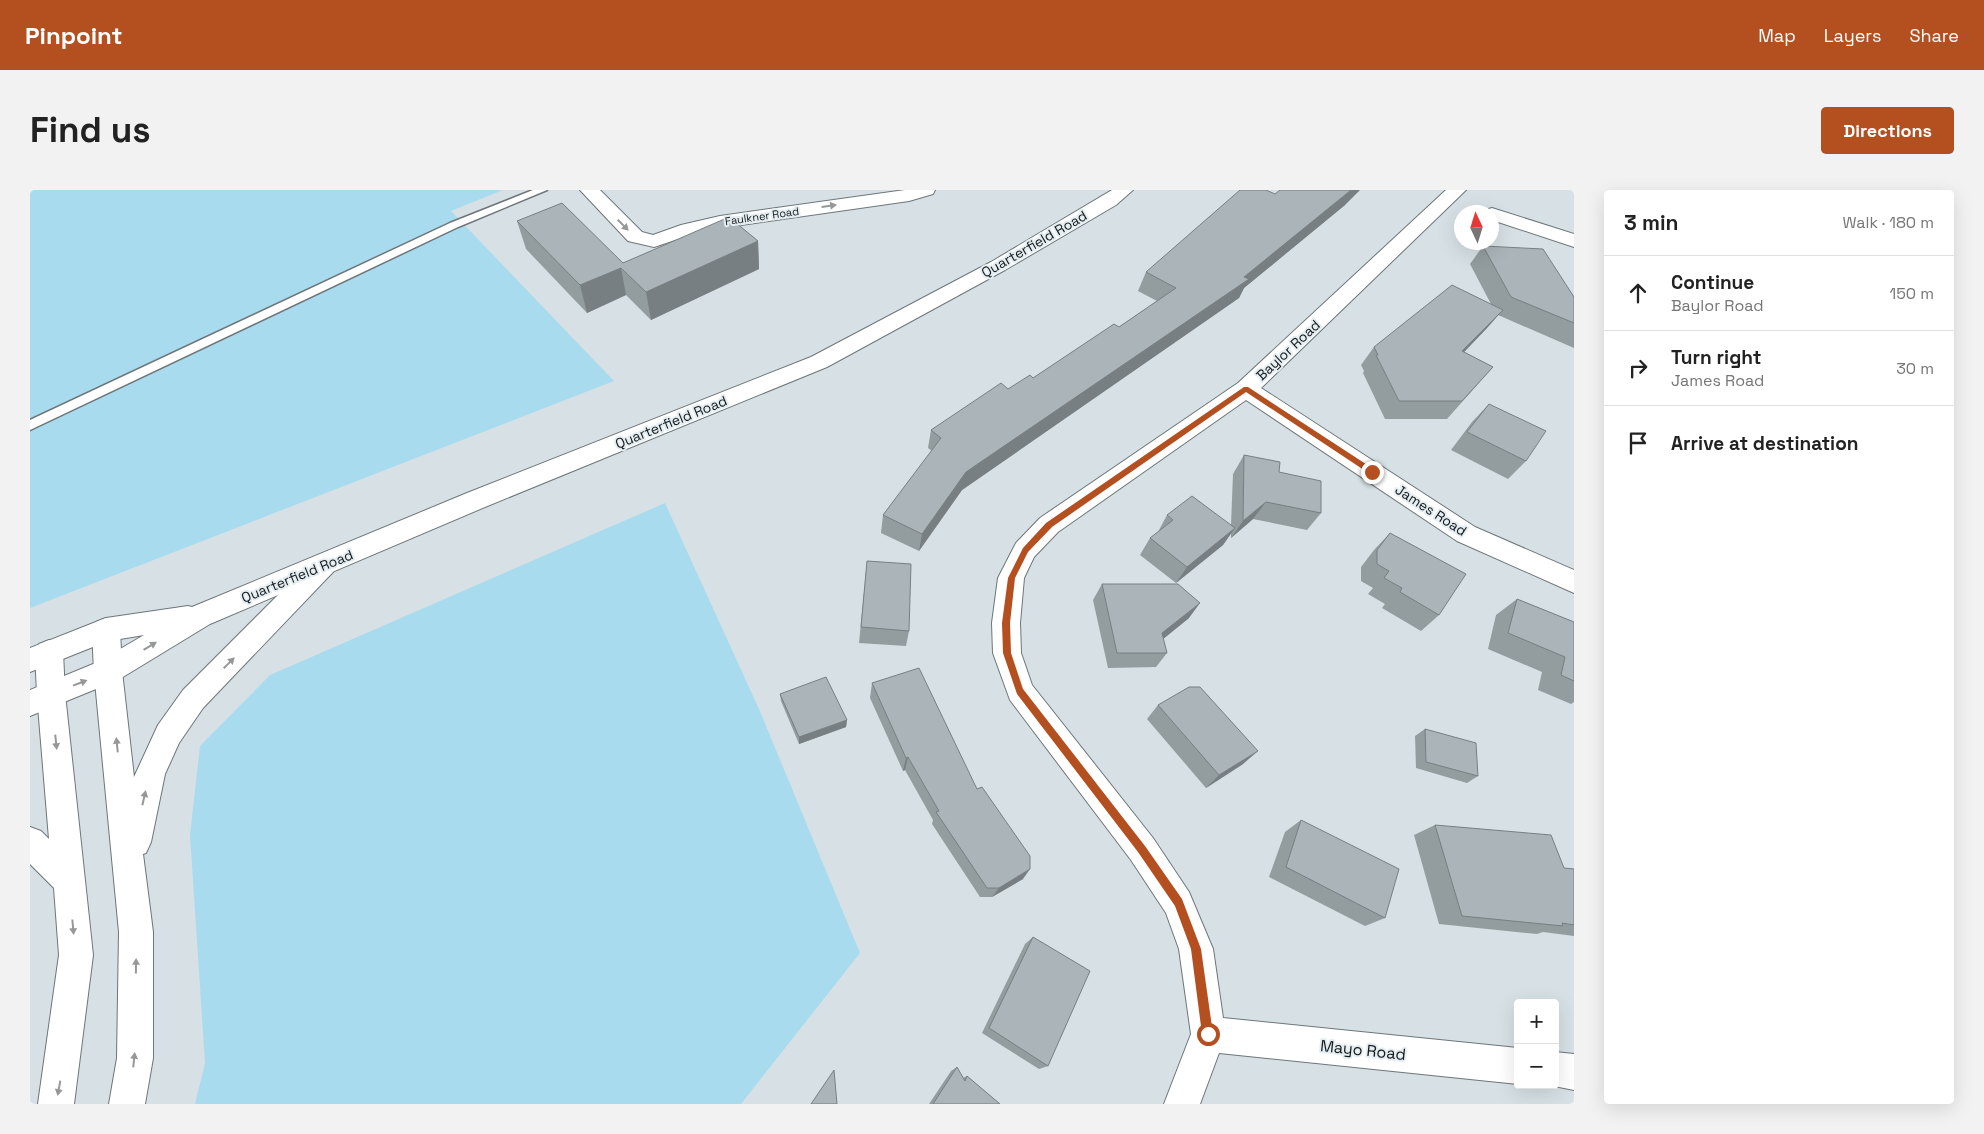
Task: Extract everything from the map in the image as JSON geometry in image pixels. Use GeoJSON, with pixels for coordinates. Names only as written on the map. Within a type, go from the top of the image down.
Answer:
{"type":"FeatureCollection","features":[{"type":"Feature","properties":{"kind":"main road","name":"Faulkner Road"},"geometry":{"type":"LineString","coordinates":[[589,190],[635,237],[654,241],[688,229],[720,222],[909,195],[926,190]]}},
{"type":"Feature","properties":{"kind":"main road","name":"Quarterfield Road"},"geometry":{"type":"LineString","coordinates":[[41,698],[108,672],[200,616],[476,500],[819,362],[998,266],[1109,201],[1124,190]]}},
{"type":"Feature","properties":{"kind":"main road"},"geometry":{"type":"LineString","coordinates":[[1499,215],[1574,241]]}},
{"type":"Feature","properties":{"kind":"main road","name":"Baylor Road"},"geometry":{"type":"LineString","coordinates":[[1182,1104],[1208,1034],[1196,949],[1178,903],[1142,849],[1020,691],[1007,653],[1006,623],[1011,578],[1026,550],[1049,525],[1246,389],[1454,218]]}},
{"type":"Feature","properties":{"kind":"main road","name":"James Road"},"geometry":{"type":"LineString","coordinates":[[1246,389],[1466,534],[1574,582]]}},
{"type":"Feature","properties":{"kind":"main road"},"geometry":{"type":"LineString","coordinates":[[130,863],[150,774],[168,734],[193,699],[324,565]]}},
{"type":"Feature","properties":{"kind":"main road","name":"Quarterfield Road"},"geometry":{"type":"LineString","coordinates":[[40,656],[106,630],[200,616]]}},
{"type":"Feature","properties":{"kind":"main road"},"geometry":{"type":"LineString","coordinates":[[106,630],[108,672],[136,932],[135,1058],[127,1104]]}},
{"type":"Feature","properties":{"kind":"main road"},"geometry":{"type":"LineString","coordinates":[[40,656],[41,698],[69,881],[76,955],[56,1104]]}},
{"type":"Feature","properties":{"kind":"main road"},"geometry":{"type":"LineString","coordinates":[[30,842],[69,881]]}},
{"type":"Feature","properties":{"kind":"main road","name":"Mayo Road"},"geometry":{"type":"LineString","coordinates":[[1208,1034],[1514,1066]]}},
{"type":"Feature","properties":{"kind":"main road"},"geometry":{"type":"LineString","coordinates":[[1559,1070],[1574,1072]]}},
{"type":"Feature","properties":{"kind":"lane"},"geometry":{"type":"LineString","coordinates":[[30,425],[454,225],[542,190]]}},
{"type":"Feature","properties":{"kind":"shaded area"},"geometry":{"type":"Polygon","coordinates":[[[30,190],[503,190],[451,211],[614,381],[30,608],[30,190]]]}},
{"type":"Feature","properties":{"kind":"shaded area"},"geometry":{"type":"Polygon","coordinates":[[[665,503],[759,709],[860,953],[741,1104],[195,1104],[205,1063],[190,835],[200,746],[270,675],[665,503]]]}},
{"type":"Feature","properties":{"kind":"building"},"geometry":{"type":"Polygon","coordinates":[[[1240,190],[1266,190],[1275,194],[1280,190],[1351,190],[1244,277],[1249,279],[966,472],[922,534],[883,515],[941,438],[931,430],[1001,383],[1008,389],[1030,375],[1033,378],[1114,324],[1119,327],[1176,288],[1146,272],[1240,190]]]}},
{"type":"Feature","properties":{"kind":"building"},"geometry":{"type":"Polygon","coordinates":[[[562,203],[623,263],[729,217],[758,241],[646,292],[621,268],[580,285],[517,221],[562,203]]]}},
{"type":"Feature","properties":{"kind":"building"},"geometry":{"type":"Polygon","coordinates":[[[1499,247],[1543,249],[1574,297],[1574,323],[1511,297],[1485,250],[1499,250],[1499,247]]]}},
{"type":"Feature","properties":{"kind":"building"},"geometry":{"type":"Polygon","coordinates":[[[1452,285],[1503,310],[1462,351],[1493,367],[1462,401],[1399,401],[1376,355],[1378,355],[1374,347],[1452,285]]]}},
{"type":"Feature","properties":{"kind":"building"},"geometry":{"type":"Polygon","coordinates":[[[1489,404],[1546,431],[1526,461],[1467,432],[1489,404]]]}},
{"type":"Feature","properties":{"kind":"building"},"geometry":{"type":"Polygon","coordinates":[[[1244,455],[1280,462],[1279,472],[1321,481],[1321,513],[1266,502],[1243,521],[1244,455]]]}},
{"type":"Feature","properties":{"kind":"building"},"geometry":{"type":"Polygon","coordinates":[[[1192,496],[1235,528],[1187,567],[1150,538],[1173,520],[1167,515],[1192,496]]]}},
{"type":"Feature","properties":{"kind":"building"},"geometry":{"type":"Polygon","coordinates":[[[1390,533],[1466,574],[1439,615],[1400,592],[1402,588],[1384,578],[1389,571],[1377,564],[1377,550],[1390,533]]]}},
{"type":"Feature","properties":{"kind":"building"},"geometry":{"type":"Polygon","coordinates":[[[867,561],[911,564],[909,631],[861,627],[867,561]]]}},
{"type":"Feature","properties":{"kind":"building"},"geometry":{"type":"Polygon","coordinates":[[[1102,584],[1178,584],[1200,603],[1162,633],[1167,653],[1117,653],[1102,584]]]}},
{"type":"Feature","properties":{"kind":"building"},"geometry":{"type":"Polygon","coordinates":[[[1517,599],[1574,622],[1574,681],[1561,675],[1565,657],[1508,633],[1517,599]]]}},
{"type":"Feature","properties":{"kind":"building"},"geometry":{"type":"Polygon","coordinates":[[[919,668],[977,789],[982,787],[1030,856],[1030,869],[999,888],[987,888],[936,812],[939,811],[908,757],[906,758],[872,683],[919,668]]]}},
{"type":"Feature","properties":{"kind":"building"},"geometry":{"type":"Polygon","coordinates":[[[826,677],[847,720],[799,737],[780,694],[826,677]]]}},
{"type":"Feature","properties":{"kind":"building"},"geometry":{"type":"Polygon","coordinates":[[[1189,687],[1200,687],[1258,751],[1219,775],[1158,705],[1189,687]]]}},
{"type":"Feature","properties":{"kind":"building"},"geometry":{"type":"Polygon","coordinates":[[[1425,729],[1476,743],[1478,776],[1426,762],[1425,729]]]}},
{"type":"Feature","properties":{"kind":"building"},"geometry":{"type":"Polygon","coordinates":[[[1301,820],[1399,869],[1385,918],[1286,867],[1301,820]]]}},
{"type":"Feature","properties":{"kind":"building"},"geometry":{"type":"Polygon","coordinates":[[[1435,825],[1551,835],[1564,868],[1574,869],[1574,925],[1562,923],[1563,926],[1462,916],[1435,825]]]}},
{"type":"Feature","properties":{"kind":"building"},"geometry":{"type":"Polygon","coordinates":[[[1033,937],[1090,971],[1048,1066],[989,1028],[1033,937]]]}},
{"type":"Feature","properties":{"kind":"building"},"geometry":{"type":"Polygon","coordinates":[[[957,1067],[965,1081],[967,1076],[1000,1104],[933,1104],[957,1067]]]}},
{"type":"Feature","properties":{"kind":"building"},"geometry":{"type":"Polygon","coordinates":[[[834,1070],[837,1104],[811,1104],[834,1070]]]}},
{"type":"Feature","properties":{"kind":"route"},"geometry":{"type":"LineString","coordinates":[[1208,1034],[1196,949],[1178,903],[1142,849],[1020,691],[1007,653],[1006,623],[1011,578],[1026,550],[1049,525],[1246,389],[1372,472]]}}]}
